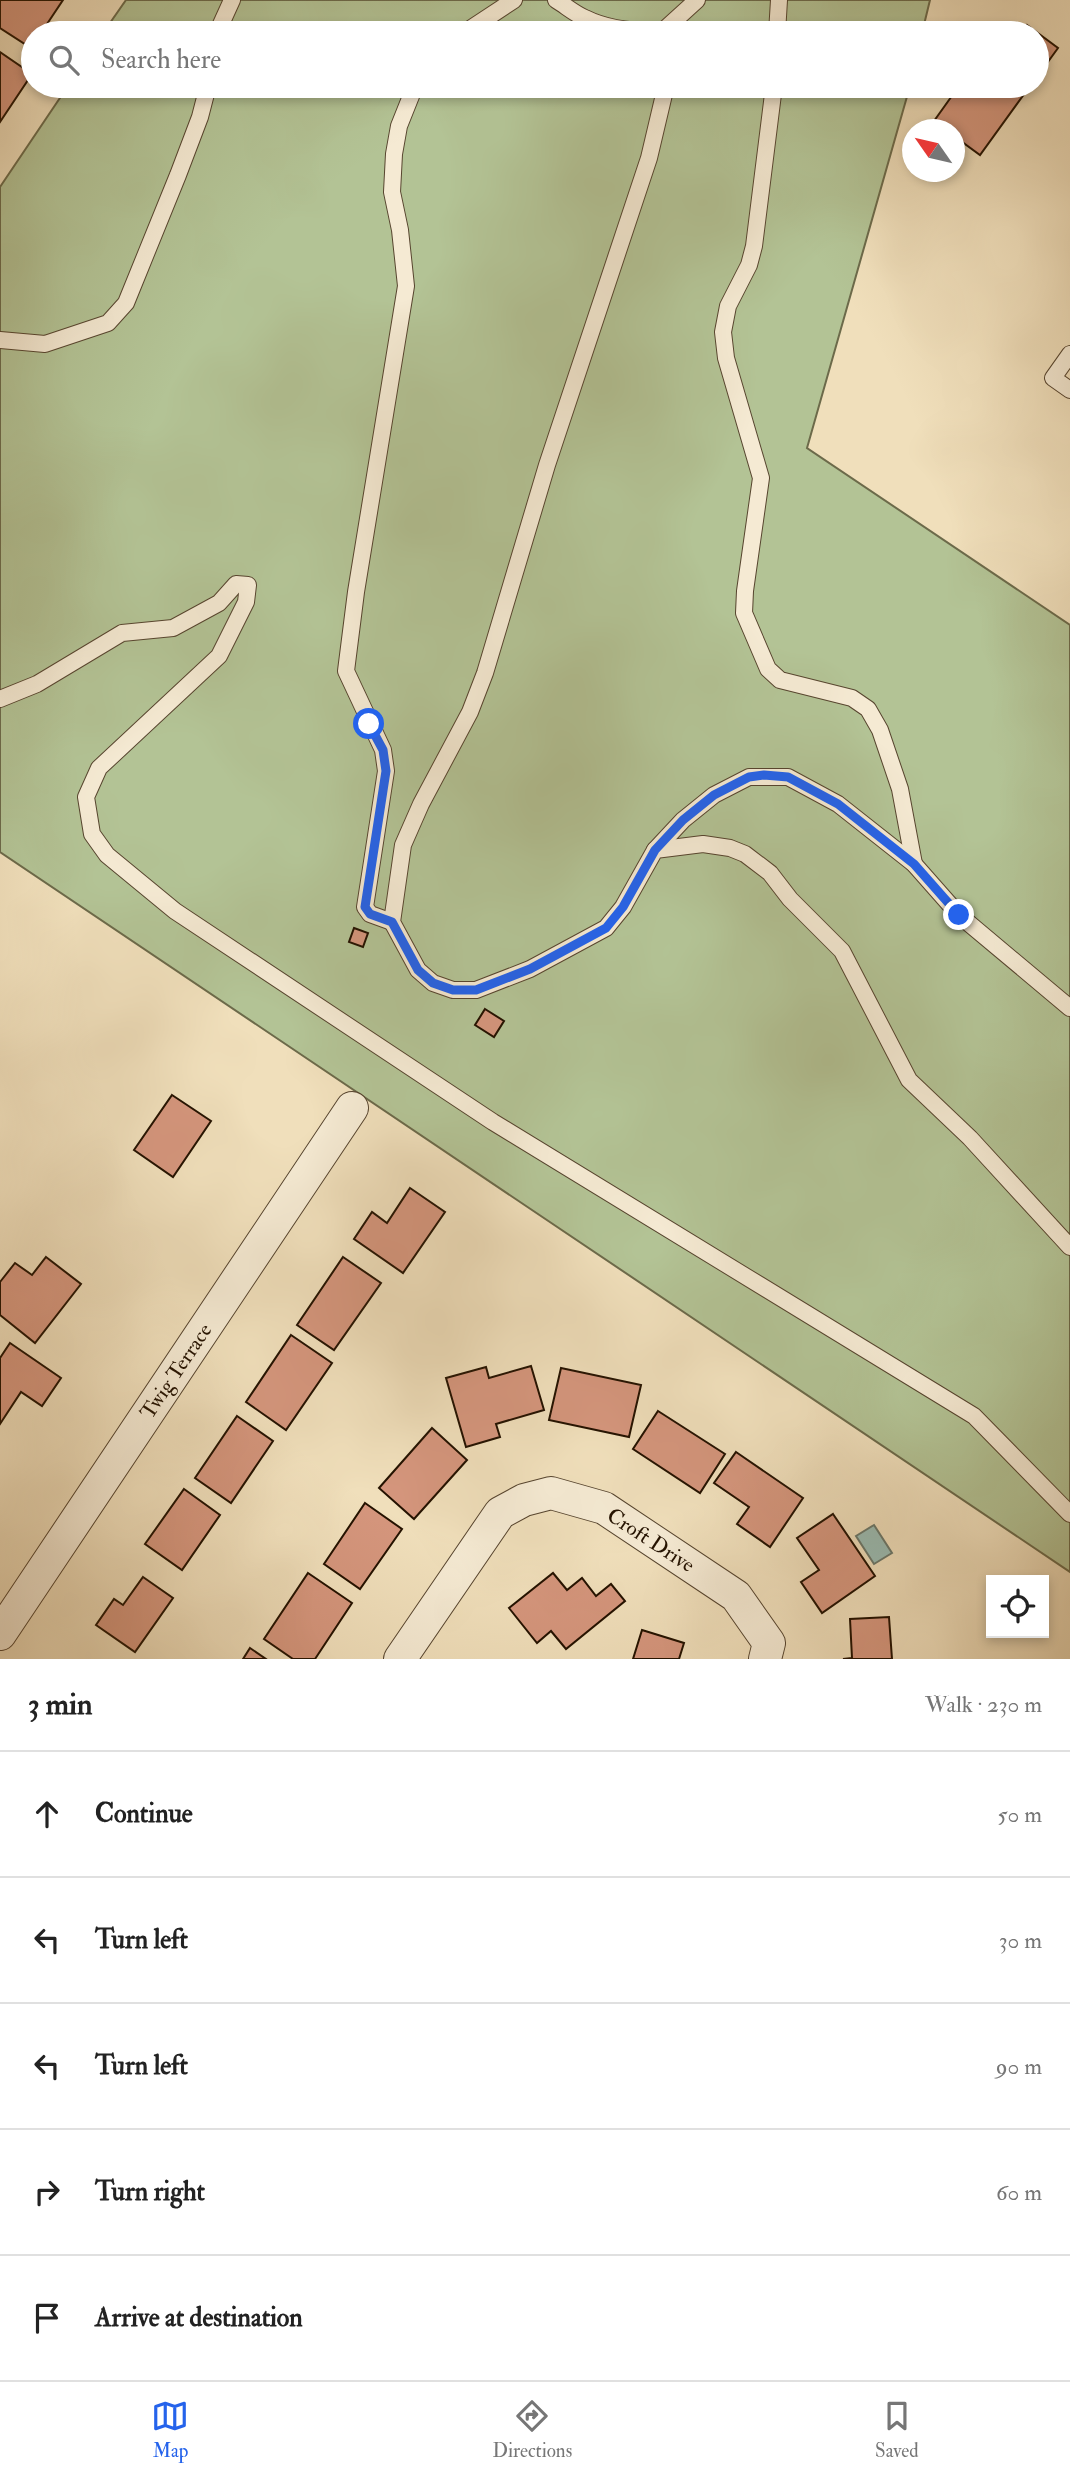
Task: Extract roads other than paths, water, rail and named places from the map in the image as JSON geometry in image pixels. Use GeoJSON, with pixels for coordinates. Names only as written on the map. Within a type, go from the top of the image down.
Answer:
{"type":"FeatureCollection","features":[{"type":"Feature","properties":{"kind":"street","name":"Twig Terrace"},"geometry":{"type":"LineString","coordinates":[[0,1634],[352,1108]]}},
{"type":"Feature","properties":{"kind":"street","name":"Croft Drive"},"geometry":{"type":"LineString","coordinates":[[400,1659],[500,1513],[524,1500],[551,1493],[604,1508],[736,1596],[769,1643],[765,1659]]}},
{"type":"Feature","properties":{"kind":"lane"},"geometry":{"type":"LineString","coordinates":[[222,21],[232,0]]}},
{"type":"Feature","properties":{"kind":"lane"},"geometry":{"type":"LineString","coordinates":[[482,21],[514,0]]}},
{"type":"Feature","properties":{"kind":"lane"},"geometry":{"type":"LineString","coordinates":[[556,0],[593,21]]}},
{"type":"Feature","properties":{"kind":"lane"},"geometry":{"type":"LineString","coordinates":[[675,21],[697,0]]}},
{"type":"Feature","properties":{"kind":"lane"},"geometry":{"type":"LineString","coordinates":[[778,21],[779,0]]}},
{"type":"Feature","properties":{"kind":"lane"},"geometry":{"type":"LineString","coordinates":[[0,340],[45,344],[108,323],[126,303],[191,140],[204,98]]}},
{"type":"Feature","properties":{"kind":"lane"},"geometry":{"type":"LineString","coordinates":[[392,922],[370,914],[365,907],[386,771],[383,750],[346,671],[356,592],[406,286],[400,230],[392,191],[399,125],[410,98]]}},
{"type":"Feature","properties":{"kind":"lane"},"geometry":{"type":"LineString","coordinates":[[663,98],[649,158],[547,465],[485,673],[470,712],[421,804],[403,845],[392,922],[418,970],[433,983],[453,990],[476,990],[530,969],[606,928],[623,907],[655,850],[683,820],[714,795],[749,777],[788,777],[838,804],[914,864],[959,915],[1070,1008]]}},
{"type":"Feature","properties":{"kind":"lane"},"geometry":{"type":"LineString","coordinates":[[772,98],[754,246],[749,265],[728,306],[723,332],[726,358],[761,478],[744,613],[768,669],[780,680],[852,698],[868,709],[880,730],[900,789],[914,864]]}},
{"type":"Feature","properties":{"kind":"lane"},"geometry":{"type":"LineString","coordinates":[[1070,354],[1053,378],[1070,390]]}},
{"type":"Feature","properties":{"kind":"lane"},"geometry":{"type":"LineString","coordinates":[[0,699],[37,684],[121,633],[173,628],[219,603],[236,584],[248,586],[246,602],[219,656],[99,768],[86,797],[92,834],[107,855],[175,911],[493,1122],[974,1416],[1070,1514]]}},
{"type":"Feature","properties":{"kind":"lane"},"geometry":{"type":"LineString","coordinates":[[655,850],[703,844],[730,848],[745,854],[770,873],[790,899],[842,951],[909,1080],[970,1138],[1070,1247]]}},
{"type":"Feature","properties":{"kind":"water"},"geometry":{"type":"Polygon","coordinates":[[[874,1525],[892,1553],[874,1564],[856,1536],[874,1525]]]}}]}
